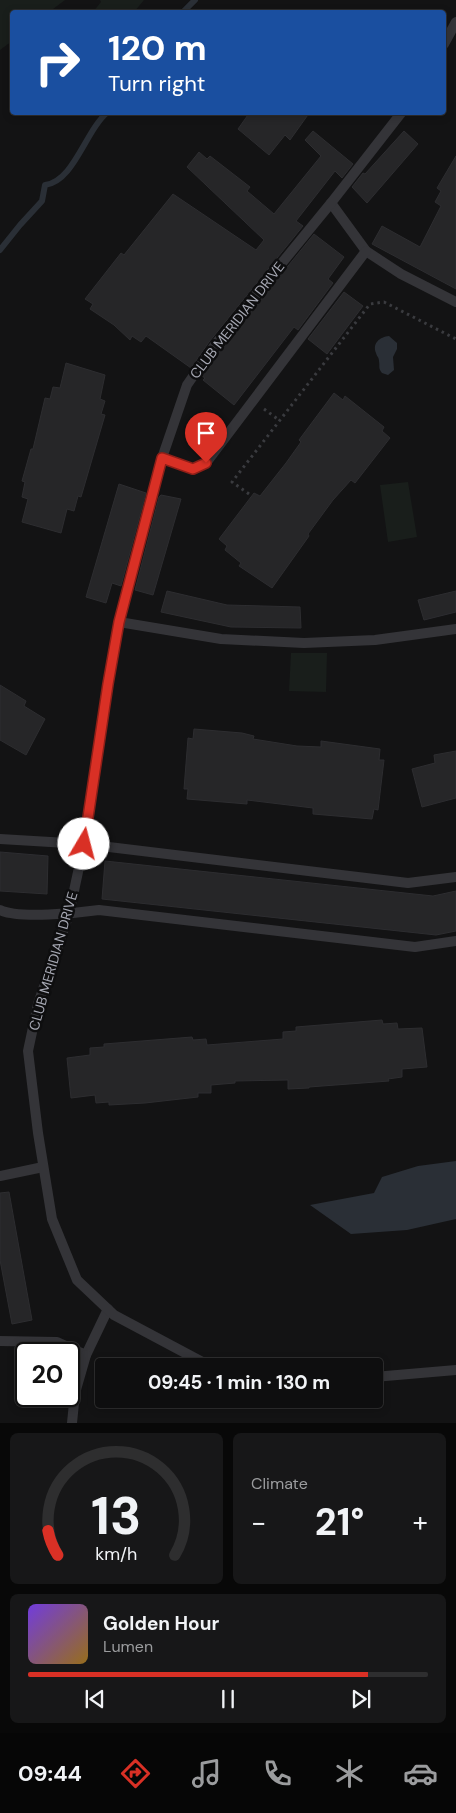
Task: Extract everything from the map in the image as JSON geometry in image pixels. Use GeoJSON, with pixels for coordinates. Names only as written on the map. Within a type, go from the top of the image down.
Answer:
{"type":"FeatureCollection","features":[{"type":"Feature","properties":{"kind":"lane"},"geometry":{"type":"LineString","coordinates":[[446,40],[456,22]]}},
{"type":"Feature","properties":{"kind":"lane","name":"CLUB MERIDIAN DRIVE"},"geometry":{"type":"LineString","coordinates":[[195,1358],[114,1315],[77,1280],[52,1219],[43,1167],[28,1051],[38,1004],[69,914],[84,844],[119,622],[162,458],[187,385],[214,346],[331,203],[400,115]]}},
{"type":"Feature","properties":{"kind":"lane"},"geometry":{"type":"LineString","coordinates":[[331,203],[366,251],[401,274],[456,302]]}},
{"type":"Feature","properties":{"kind":"lane"},"geometry":{"type":"LineString","coordinates":[[162,458],[193,469],[206,463],[366,251]]}},
{"type":"Feature","properties":{"kind":"lane"},"geometry":{"type":"LineString","coordinates":[[119,622],[221,639],[304,643],[375,640],[456,629]]}},
{"type":"Feature","properties":{"kind":"lane"},"geometry":{"type":"LineString","coordinates":[[0,839],[84,844],[408,883],[456,877]]}},
{"type":"Feature","properties":{"kind":"lane"},"geometry":{"type":"LineString","coordinates":[[0,910],[11,914],[69,914],[99,910],[415,947],[456,941]]}},
{"type":"Feature","properties":{"kind":"lane"},"geometry":{"type":"LineString","coordinates":[[0,1176],[43,1167]]}},
{"type":"Feature","properties":{"kind":"lane"},"geometry":{"type":"LineString","coordinates":[[72,1423],[75,1393],[86,1355],[108,1309]]}},
{"type":"Feature","properties":{"kind":"lane"},"geometry":{"type":"LineString","coordinates":[[0,1341],[58,1342],[86,1355]]}},
{"type":"Feature","properties":{"kind":"lane"},"geometry":{"type":"LineString","coordinates":[[383,1376],[456,1370]]}},
{"type":"Feature","properties":{"kind":"path"},"geometry":{"type":"LineString","coordinates":[[249,494],[232,482],[370,304],[384,302],[456,339]]}},
{"type":"Feature","properties":{"kind":"shaded area"},"geometry":{"type":"Polygon","coordinates":[[[0,0],[65,0],[52,10],[10,10],[10,42],[0,50],[0,0]]]}},
{"type":"Feature","properties":{"kind":"shaded area"},"geometry":{"type":"Polygon","coordinates":[[[100,0],[144,0],[136,10],[95,10],[101,2],[100,0]]]}},
{"type":"Feature","properties":{"kind":"shaded area"},"geometry":{"type":"Polygon","coordinates":[[[389,336],[397,343],[397,349],[393,357],[394,370],[388,375],[380,370],[375,346],[380,339],[389,336]]]}},
{"type":"Feature","properties":{"kind":"shaded area"},"geometry":{"type":"Polygon","coordinates":[[[408,482],[417,537],[388,542],[380,485],[408,482]]]}},
{"type":"Feature","properties":{"kind":"shaded area"},"geometry":{"type":"Polygon","coordinates":[[[291,653],[327,653],[326,692],[289,691],[291,653]]]}},
{"type":"Feature","properties":{"kind":"shaded area"},"geometry":{"type":"Polygon","coordinates":[[[456,1161],[456,1219],[407,1230],[351,1234],[310,1205],[374,1193],[382,1177],[418,1166],[456,1161]]]}},
{"type":"Feature","properties":{"kind":"building"},"geometry":{"type":"Polygon","coordinates":[[[248,115],[308,115],[290,140],[285,135],[269,155],[238,129],[248,115]]]}},
{"type":"Feature","properties":{"kind":"building"},"geometry":{"type":"Polygon","coordinates":[[[313,131],[353,164],[342,178],[335,171],[296,221],[303,226],[209,342],[191,368],[146,336],[141,342],[132,336],[130,340],[114,325],[90,309],[93,304],[85,299],[121,253],[124,255],[173,194],[256,250],[264,240],[187,167],[199,152],[207,159],[210,156],[250,187],[247,191],[274,214],[321,156],[305,140],[313,131]]]}},
{"type":"Feature","properties":{"kind":"building"},"geometry":{"type":"Polygon","coordinates":[[[404,131],[418,144],[367,203],[352,187],[404,131]]]}},
{"type":"Feature","properties":{"kind":"building"},"geometry":{"type":"Polygon","coordinates":[[[456,156],[456,289],[372,244],[382,226],[420,247],[441,206],[435,202],[441,191],[437,188],[456,156]]]}},
{"type":"Feature","properties":{"kind":"building"},"geometry":{"type":"Polygon","coordinates":[[[314,234],[344,257],[328,279],[333,283],[298,330],[294,327],[234,405],[203,380],[205,378],[202,376],[220,350],[314,234]]]}},
{"type":"Feature","properties":{"kind":"building"},"geometry":{"type":"Polygon","coordinates":[[[344,292],[363,306],[327,354],[308,339],[344,292]]]}},
{"type":"Feature","properties":{"kind":"building"},"geometry":{"type":"Polygon","coordinates":[[[66,363],[105,375],[100,399],[105,401],[101,414],[105,415],[81,497],[78,496],[74,511],[67,509],[61,533],[22,522],[28,499],[22,497],[25,482],[22,481],[31,449],[33,449],[45,398],[50,399],[53,387],[60,388],[66,363]]]}},
{"type":"Feature","properties":{"kind":"building"},"geometry":{"type":"Polygon","coordinates":[[[334,393],[343,400],[345,396],[384,427],[382,431],[390,438],[355,483],[351,480],[333,500],[272,588],[239,566],[241,563],[225,550],[227,546],[219,539],[254,493],[260,496],[286,463],[301,442],[299,440],[334,393]]]}},
{"type":"Feature","properties":{"kind":"building"},"geometry":{"type":"Polygon","coordinates":[[[119,484],[146,493],[121,586],[112,583],[106,603],[86,597],[119,484]]]}},
{"type":"Feature","properties":{"kind":"building"},"geometry":{"type":"Polygon","coordinates":[[[161,495],[181,499],[153,595],[135,590],[161,495]]]}},
{"type":"Feature","properties":{"kind":"building"},"geometry":{"type":"Polygon","coordinates":[[[167,591],[227,605],[300,607],[301,628],[231,627],[161,612],[167,591]]]}},
{"type":"Feature","properties":{"kind":"building"},"geometry":{"type":"Polygon","coordinates":[[[456,591],[456,612],[424,620],[418,600],[456,591]]]}},
{"type":"Feature","properties":{"kind":"building"},"geometry":{"type":"Polygon","coordinates":[[[0,685],[26,701],[24,706],[45,719],[26,755],[0,740],[0,685]]]}},
{"type":"Feature","properties":{"kind":"building"},"geometry":{"type":"Polygon","coordinates":[[[194,729],[242,733],[254,736],[253,739],[297,746],[321,747],[321,741],[380,749],[379,760],[384,760],[378,810],[374,809],[372,819],[313,814],[313,808],[247,800],[247,804],[187,799],[188,789],[184,789],[188,738],[193,739],[194,729]]]}},
{"type":"Feature","properties":{"kind":"building"},"geometry":{"type":"Polygon","coordinates":[[[456,751],[456,798],[422,807],[412,769],[435,763],[434,755],[456,751]]]}},
{"type":"Feature","properties":{"kind":"building"},"geometry":{"type":"Polygon","coordinates":[[[0,852],[48,856],[47,894],[0,891],[0,852]]]}},
{"type":"Feature","properties":{"kind":"building"},"geometry":{"type":"Polygon","coordinates":[[[105,861],[433,896],[456,891],[456,931],[436,935],[102,899],[105,861]]]}},
{"type":"Feature","properties":{"kind":"building"},"geometry":{"type":"Polygon","coordinates":[[[382,1020],[383,1024],[397,1023],[398,1029],[422,1028],[427,1067],[402,1069],[402,1077],[388,1079],[389,1081],[309,1088],[288,1089],[288,1080],[235,1081],[235,1083],[211,1085],[211,1093],[198,1093],[198,1097],[145,1103],[109,1105],[109,1102],[96,1103],[95,1095],[71,1098],[67,1058],[90,1055],[90,1048],[104,1047],[104,1044],[192,1037],[193,1040],[206,1039],[207,1045],[283,1039],[283,1032],[296,1031],[296,1027],[382,1020]]]}},
{"type":"Feature","properties":{"kind":"building"},"geometry":{"type":"Polygon","coordinates":[[[9,1192],[32,1320],[12,1324],[0,1260],[0,1193],[9,1192]]]}},
{"type":"Feature","properties":{"kind":"waterway"},"geometry":{"type":"LineString","coordinates":[[185,10],[195,0]]}},
{"type":"Feature","properties":{"kind":"waterway"},"geometry":{"type":"LineString","coordinates":[[0,250],[42,201],[45,185],[55,182],[72,165],[93,130],[105,115]]}},
{"type":"Feature","properties":{"kind":"route"},"geometry":{"type":"LineString","coordinates":[[84,844],[119,622],[162,458],[193,469],[206,463]]}}]}
